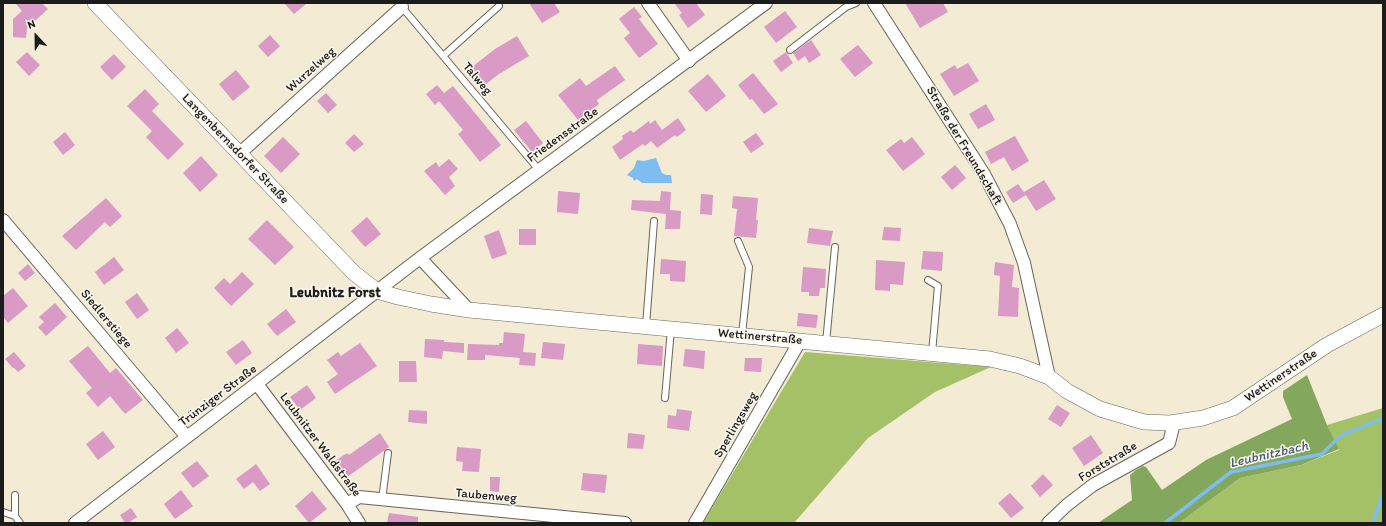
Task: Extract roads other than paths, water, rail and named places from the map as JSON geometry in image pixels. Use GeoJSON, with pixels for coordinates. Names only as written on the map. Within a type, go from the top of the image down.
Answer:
{"type":"FeatureCollection","features":[{"type":"Feature","properties":{"kind":"street","name":"Langenbernsdorfer Straße"},"geometry":{"type":"LineString","coordinates":[[95,3],[354,273],[377,291]]}},
{"type":"Feature","properties":{"kind":"street"},"geometry":{"type":"LineString","coordinates":[[648,3],[689,61]]}},
{"type":"Feature","properties":{"kind":"street","name":"Friedensstraße"},"geometry":{"type":"LineString","coordinates":[[377,291],[766,3]]}},
{"type":"Feature","properties":{"kind":"street","name":"Straße der Freundschaft"},"geometry":{"type":"LineString","coordinates":[[874,3],[984,174],[1010,224],[1024,263],[1049,377]]}},
{"type":"Feature","properties":{"kind":"street","name":"Wurzelweg"},"geometry":{"type":"LineString","coordinates":[[239,154],[400,5]]}},
{"type":"Feature","properties":{"kind":"street","name":"Siedlerstiege"},"geometry":{"type":"LineString","coordinates":[[3,220],[187,437]]}},
{"type":"Feature","properties":{"kind":"street"},"geometry":{"type":"LineString","coordinates":[[420,258],[469,310]]}},
{"type":"Feature","properties":{"kind":"street","name":"Wettinerstraße"},"geometry":{"type":"LineString","coordinates":[[377,291],[430,304],[469,310],[990,359],[1020,366],[1049,377]]}},
{"type":"Feature","properties":{"kind":"street","name":"Trünziger Straße"},"geometry":{"type":"LineString","coordinates":[[75,523],[377,291]]}},
{"type":"Feature","properties":{"kind":"street","name":"Wettinerstraße"},"geometry":{"type":"LineString","coordinates":[[1174,423],[1203,418],[1233,408],[1327,345],[1383,315]]}},
{"type":"Feature","properties":{"kind":"street","name":"Sperlingsweg"},"geometry":{"type":"LineString","coordinates":[[695,523],[800,341]]}},
{"type":"Feature","properties":{"kind":"street"},"geometry":{"type":"LineString","coordinates":[[1049,377],[1067,391],[1100,409],[1144,422],[1174,423]]}},
{"type":"Feature","properties":{"kind":"street","name":"Leubnitzer Waldstraße"},"geometry":{"type":"LineString","coordinates":[[257,384],[347,504],[359,523]]}},
{"type":"Feature","properties":{"kind":"street","name":"Forststraße"},"geometry":{"type":"LineString","coordinates":[[1048,523],[1067,505],[1093,485],[1169,443],[1174,423]]}},
{"type":"Feature","properties":{"kind":"street","name":"Taubenweg"},"geometry":{"type":"LineString","coordinates":[[347,504],[359,498],[625,523]]}},
{"type":"Feature","properties":{"kind":"lane"},"geometry":{"type":"LineString","coordinates":[[790,50],[846,7],[856,3]]}},
{"type":"Feature","properties":{"kind":"lane","name":"Talweg"},"geometry":{"type":"LineString","coordinates":[[400,5],[539,170]]}},
{"type":"Feature","properties":{"kind":"lane"},"geometry":{"type":"LineString","coordinates":[[443,56],[499,6]]}},
{"type":"Feature","properties":{"kind":"lane"},"geometry":{"type":"LineString","coordinates":[[646,326],[654,221]]}},
{"type":"Feature","properties":{"kind":"lane"},"geometry":{"type":"LineString","coordinates":[[738,241],[748,266],[742,335]]}},
{"type":"Feature","properties":{"kind":"lane"},"geometry":{"type":"LineString","coordinates":[[826,343],[835,247]]}},
{"type":"Feature","properties":{"kind":"lane"},"geometry":{"type":"LineString","coordinates":[[928,280],[938,286],[932,353]]}},
{"type":"Feature","properties":{"kind":"lane"},"geometry":{"type":"LineString","coordinates":[[666,398],[671,328]]}},
{"type":"Feature","properties":{"kind":"lane"},"geometry":{"type":"LineString","coordinates":[[382,500],[388,453]]}},
{"type":"Feature","properties":{"kind":"lane"},"geometry":{"type":"LineString","coordinates":[[15,495],[15,516],[20,523]]}},
{"type":"Feature","properties":{"kind":"lane"},"geometry":{"type":"LineString","coordinates":[[3,512],[15,516]]}},
{"type":"Feature","properties":{"kind":"water"},"geometry":{"type":"Polygon","coordinates":[[[656,158],[662,173],[671,175],[672,183],[642,183],[637,179],[634,181],[633,178],[627,175],[634,168],[637,160],[644,161],[656,158]]]}},
{"type":"Feature","properties":{"kind":"waterway","name":"Leubnitzbach"},"geometry":{"type":"LineString","coordinates":[[1165,523],[1231,472],[1322,454],[1340,436],[1383,418]]}},
{"type":"Feature","properties":{"kind":"waterway"},"geometry":{"type":"LineString","coordinates":[[1373,523],[1383,493]]}},
{"type":"Feature","properties":{"kind":"district","name":"Leubnitz Forst"},"geometry":{"type":"Point","coordinates":[335,293]}}]}
